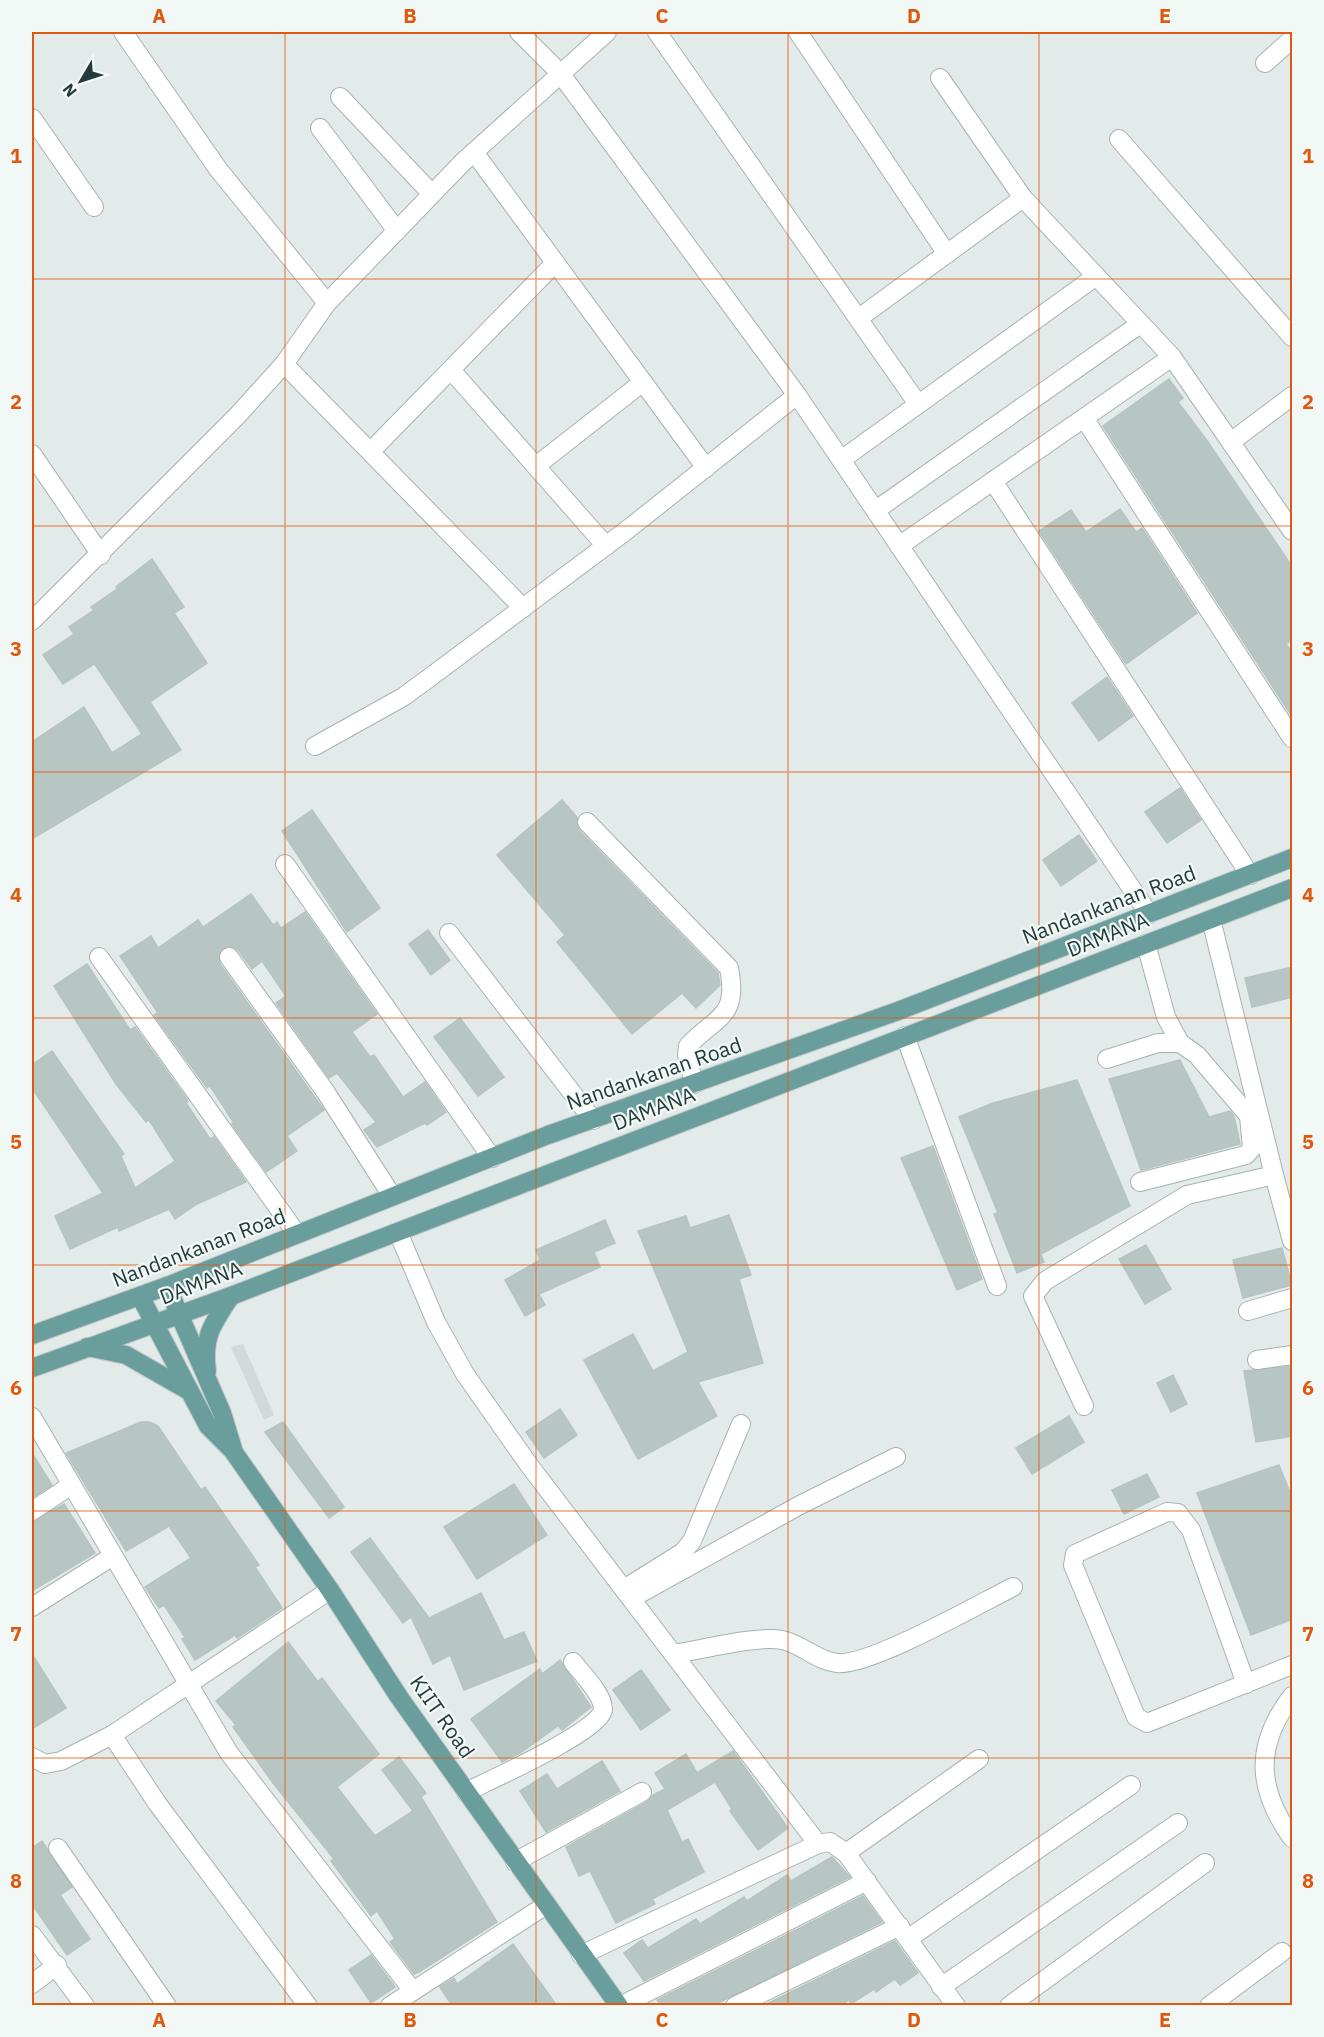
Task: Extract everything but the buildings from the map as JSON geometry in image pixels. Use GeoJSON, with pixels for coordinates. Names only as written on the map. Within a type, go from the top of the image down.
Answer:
{"type":"FeatureCollection","features":[{"type":"Feature","properties":{"kind":"main road","name":"Nandankanan Road"},"geometry":{"type":"LineString","coordinates":[[32,1335],[167,1287],[392,1196],[593,1120],[898,1011],[1293,858]]}},
{"type":"Feature","properties":{"kind":"main road","name":"DAMANA"},"geometry":{"type":"LineString","coordinates":[[32,1368],[84,1347],[231,1296],[1293,888]]}},
{"type":"Feature","properties":{"kind":"main road","name":"KIIT Road"},"geometry":{"type":"LineString","coordinates":[[167,1287],[222,1413],[233,1451]]}},
{"type":"Feature","properties":{"kind":"main road","name":"KIIT Road"},"geometry":{"type":"LineString","coordinates":[[140,1296],[208,1426],[233,1451],[330,1590],[399,1697],[581,1955],[620,2006]]}},
{"type":"Feature","properties":{"kind":"main road"},"geometry":{"type":"LineString","coordinates":[[208,1384],[204,1354],[208,1331],[231,1296]]}},
{"type":"Feature","properties":{"kind":"main road"},"geometry":{"type":"LineString","coordinates":[[84,1347],[126,1355],[189,1390]]}},
{"type":"Feature","properties":{"kind":"street"},"geometry":{"type":"LineString","coordinates":[[123,32],[218,169],[327,303]]}},
{"type":"Feature","properties":{"kind":"street"},"geometry":{"type":"LineString","coordinates":[[519,32],[560,73],[798,395],[1149,914]]}},
{"type":"Feature","properties":{"kind":"street"},"geometry":{"type":"LineString","coordinates":[[32,621],[237,417],[284,363],[327,303],[432,195],[474,152],[607,32]]}},
{"type":"Feature","properties":{"kind":"street"},"geometry":{"type":"LineString","coordinates":[[657,32],[918,404]]}},
{"type":"Feature","properties":{"kind":"street"},"geometry":{"type":"LineString","coordinates":[[798,32],[947,254]]}},
{"type":"Feature","properties":{"kind":"street"},"geometry":{"type":"LineString","coordinates":[[1265,63],[1293,39]]}},
{"type":"Feature","properties":{"kind":"street"},"geometry":{"type":"LineString","coordinates":[[940,78],[1023,198],[1172,357],[1293,531]]}},
{"type":"Feature","properties":{"kind":"street"},"geometry":{"type":"LineString","coordinates":[[340,97],[432,195]]}},
{"type":"Feature","properties":{"kind":"street"},"geometry":{"type":"LineString","coordinates":[[32,118],[94,207]]}},
{"type":"Feature","properties":{"kind":"street"},"geometry":{"type":"LineString","coordinates":[[320,128],[397,231]]}},
{"type":"Feature","properties":{"kind":"street"},"geometry":{"type":"LineString","coordinates":[[1119,139],[1293,337]]}},
{"type":"Feature","properties":{"kind":"street"},"geometry":{"type":"LineString","coordinates":[[474,152],[706,468]]}},
{"type":"Feature","properties":{"kind":"street"},"geometry":{"type":"LineString","coordinates":[[859,318],[1023,198]]}},
{"type":"Feature","properties":{"kind":"street"},"geometry":{"type":"LineString","coordinates":[[371,452],[555,263]]}},
{"type":"Feature","properties":{"kind":"street"},"geometry":{"type":"LineString","coordinates":[[841,460],[1095,277]]}},
{"type":"Feature","properties":{"kind":"street"},"geometry":{"type":"LineString","coordinates":[[876,510],[1140,324]]}},
{"type":"Feature","properties":{"kind":"street"},"geometry":{"type":"LineString","coordinates":[[899,546],[1172,357]]}},
{"type":"Feature","properties":{"kind":"street"},"geometry":{"type":"LineString","coordinates":[[284,363],[523,608]]}},
{"type":"Feature","properties":{"kind":"street"},"geometry":{"type":"LineString","coordinates":[[451,370],[606,546]]}},
{"type":"Feature","properties":{"kind":"street"},"geometry":{"type":"LineString","coordinates":[[536,466],[643,382]]}},
{"type":"Feature","properties":{"kind":"street"},"geometry":{"type":"LineString","coordinates":[[315,746],[403,697],[606,546],[798,395]]}},
{"type":"Feature","properties":{"kind":"street"},"geometry":{"type":"LineString","coordinates":[[1232,441],[1293,396]]}},
{"type":"Feature","properties":{"kind":"street"},"geometry":{"type":"LineString","coordinates":[[1084,418],[1293,738]]}},
{"type":"Feature","properties":{"kind":"street"},"geometry":{"type":"LineString","coordinates":[[32,454],[100,555]]}},
{"type":"Feature","properties":{"kind":"street"},"geometry":{"type":"LineString","coordinates":[[993,481],[1250,875]]}},
{"type":"Feature","properties":{"kind":"street"},"geometry":{"type":"LineString","coordinates":[[587,822],[729,968],[732,987],[727,1011],[712,1028],[688,1046],[687,1055],[694,1084]]}},
{"type":"Feature","properties":{"kind":"street"},"geometry":{"type":"LineString","coordinates":[[285,864],[492,1158]]}},
{"type":"Feature","properties":{"kind":"street"},"geometry":{"type":"LineString","coordinates":[[1211,919],[1274,1175],[1293,1241]]}},
{"type":"Feature","properties":{"kind":"street"},"geometry":{"type":"LineString","coordinates":[[449,933],[593,1120]]}},
{"type":"Feature","properties":{"kind":"street"},"geometry":{"type":"LineString","coordinates":[[1140,1182],[1237,1159],[1246,1155],[1252,1148],[1249,1116],[1197,1055],[1180,1043],[1166,1017],[1146,944]]}},
{"type":"Feature","properties":{"kind":"street"},"geometry":{"type":"LineString","coordinates":[[99,957],[297,1234]]}},
{"type":"Feature","properties":{"kind":"street"},"geometry":{"type":"LineString","coordinates":[[230,957],[325,1091],[392,1196]]}},
{"type":"Feature","properties":{"kind":"street"},"geometry":{"type":"LineString","coordinates":[[905,1036],[997,1286]]}},
{"type":"Feature","properties":{"kind":"street"},"geometry":{"type":"LineString","coordinates":[[1107,1059],[1158,1043],[1180,1043]]}},
{"type":"Feature","properties":{"kind":"street"},"geometry":{"type":"LineString","coordinates":[[1084,1406],[1033,1296],[1045,1281],[1187,1195],[1274,1175]]}},
{"type":"Feature","properties":{"kind":"street"},"geometry":{"type":"LineString","coordinates":[[398,1232],[436,1322],[465,1374],[529,1465],[818,1844]]}},
{"type":"Feature","properties":{"kind":"street"},"geometry":{"type":"LineString","coordinates":[[1248,1311],[1293,1298]]}},
{"type":"Feature","properties":{"kind":"street"},"geometry":{"type":"LineString","coordinates":[[1257,1360],[1293,1355]]}},
{"type":"Feature","properties":{"kind":"street"},"geometry":{"type":"LineString","coordinates":[[32,1417],[70,1486],[229,1753],[413,1991]]}},
{"type":"Feature","properties":{"kind":"street"},"geometry":{"type":"LineString","coordinates":[[628,1593],[683,1552],[692,1541],[741,1424]]}},
{"type":"Feature","properties":{"kind":"street"},"geometry":{"type":"LineString","coordinates":[[628,1593],[896,1457]]}},
{"type":"Feature","properties":{"kind":"street"},"geometry":{"type":"LineString","coordinates":[[32,1511],[70,1486]]}},
{"type":"Feature","properties":{"kind":"street"},"geometry":{"type":"LineString","coordinates":[[1246,1684],[1191,1530],[1178,1513],[1167,1512],[1075,1554],[1073,1565],[1136,1717],[1142,1722],[1148,1723],[1246,1684],[1293,1665]]}},
{"type":"Feature","properties":{"kind":"street"},"geometry":{"type":"LineString","coordinates":[[32,1606],[113,1556]]}},
{"type":"Feature","properties":{"kind":"street"},"geometry":{"type":"LineString","coordinates":[[674,1654],[770,1639],[793,1644],[837,1664],[851,1662],[878,1654],[1013,1587]]}},
{"type":"Feature","properties":{"kind":"street"},"geometry":{"type":"LineString","coordinates":[[32,1757],[45,1764],[62,1761],[112,1735],[330,1590]]}},
{"type":"Feature","properties":{"kind":"street"},"geometry":{"type":"LineString","coordinates":[[466,1792],[551,1749],[600,1718],[603,1709],[599,1698],[573,1662]]}},
{"type":"Feature","properties":{"kind":"street"},"geometry":{"type":"LineString","coordinates":[[1293,1696],[1281,1711],[1265,1754],[1264,1784],[1275,1815],[1293,1838]]}},
{"type":"Feature","properties":{"kind":"street"},"geometry":{"type":"LineString","coordinates":[[112,1735],[157,1803],[308,2006]]}},
{"type":"Feature","properties":{"kind":"street"},"geometry":{"type":"LineString","coordinates":[[846,1853],[979,1759]]}},
{"type":"Feature","properties":{"kind":"street"},"geometry":{"type":"LineString","coordinates":[[735,2006],[904,1932],[1131,1785]]}},
{"type":"Feature","properties":{"kind":"street"},"geometry":{"type":"LineString","coordinates":[[515,1862],[642,1792]]}},
{"type":"Feature","properties":{"kind":"street"},"geometry":{"type":"LineString","coordinates":[[941,1987],[1178,1823]]}},
{"type":"Feature","properties":{"kind":"street"},"geometry":{"type":"LineString","coordinates":[[581,1955],[818,1844],[830,1842],[846,1853],[956,2006]]}},
{"type":"Feature","properties":{"kind":"street"},"geometry":{"type":"LineString","coordinates":[[58,1848],[167,2006]]}},
{"type":"Feature","properties":{"kind":"street"},"geometry":{"type":"LineString","coordinates":[[1009,2006],[1205,1863]]}},
{"type":"Feature","properties":{"kind":"street"},"geometry":{"type":"LineString","coordinates":[[620,2006],[867,1881]]}},
{"type":"Feature","properties":{"kind":"street"},"geometry":{"type":"LineString","coordinates":[[390,2006],[546,1905]]}},
{"type":"Feature","properties":{"kind":"street"},"geometry":{"type":"LineString","coordinates":[[32,1935],[57,1965],[85,2006]]}},
{"type":"Feature","properties":{"kind":"street"},"geometry":{"type":"LineString","coordinates":[[1209,2006],[1282,1952]]}},
{"type":"Feature","properties":{"kind":"street"},"geometry":{"type":"LineString","coordinates":[[32,1984],[57,1965]]}},
{"type":"Feature","properties":{"kind":"shaded area"},"geometry":{"type":"Polygon","coordinates":[[[243,1344],[274,1415],[264,1420],[231,1347],[243,1344]]]}}]}
